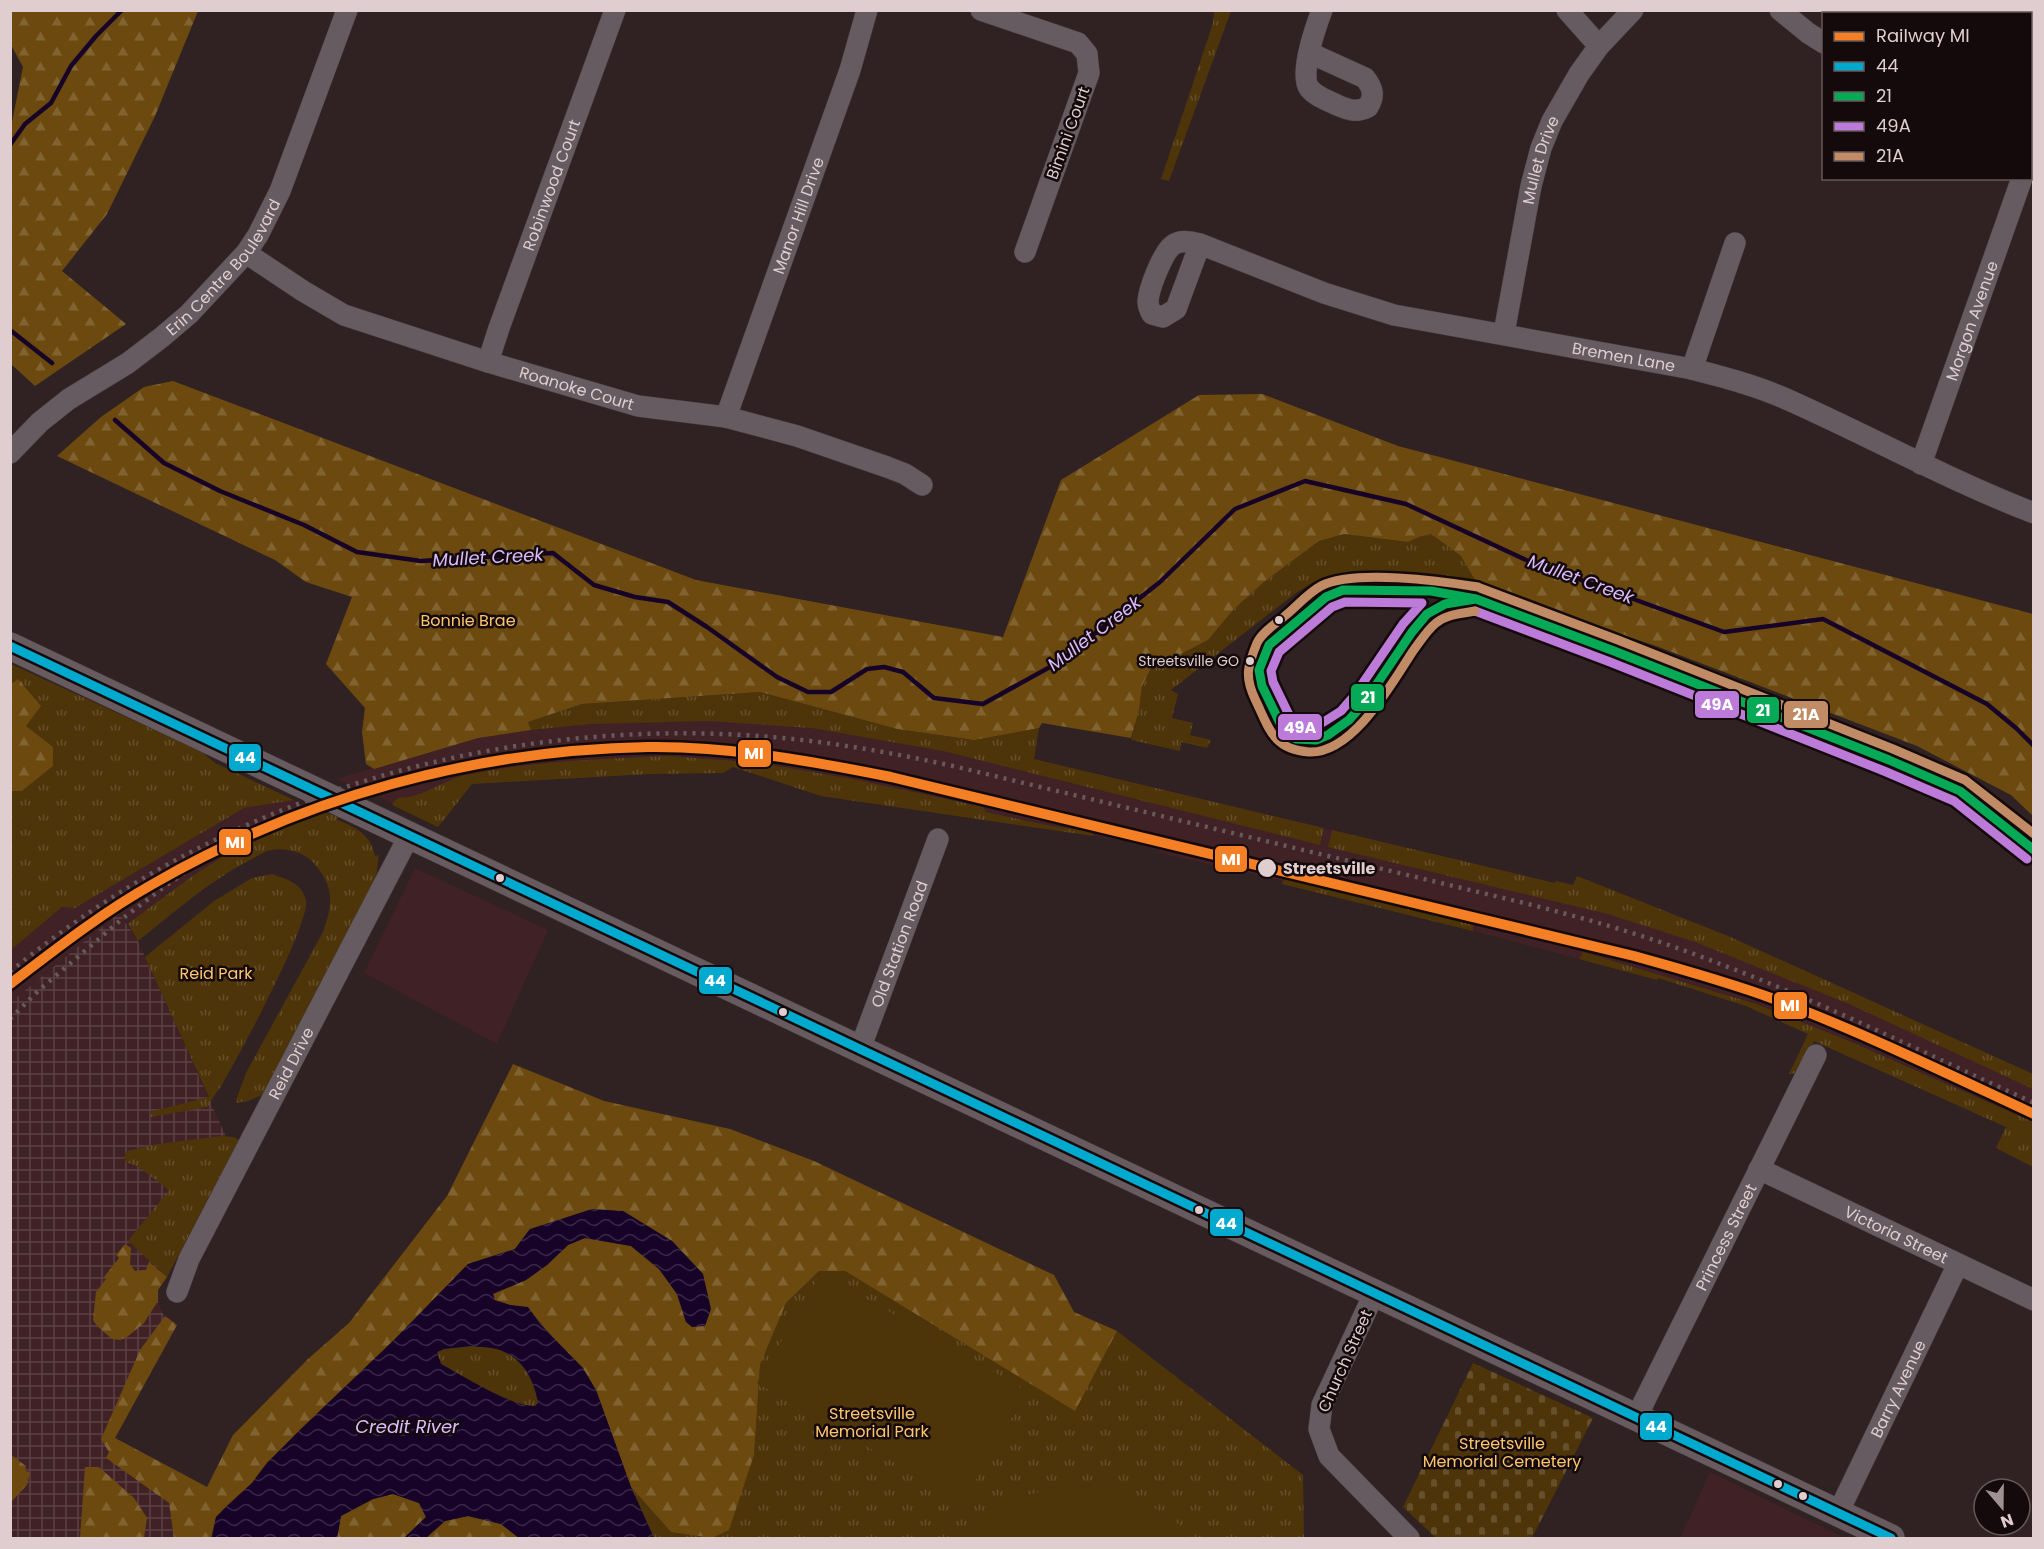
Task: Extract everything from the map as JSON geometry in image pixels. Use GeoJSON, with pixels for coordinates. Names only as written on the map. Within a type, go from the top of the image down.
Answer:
{"type":"FeatureCollection","features":[{"type":"Feature","properties":{"kind":"main road"},"geometry":{"type":"LineString","coordinates":[[10,645],[1891,1539]]}},
{"type":"Feature","properties":{"kind":"street","name":"Erin Centre Boulevard"},"geometry":{"type":"LineString","coordinates":[[10,453],[40,422],[69,399],[128,363],[162,337],[189,314],[246,253],[258,235],[280,191],[346,10]]}},
{"type":"Feature","properties":{"kind":"street","name":"Robinwood Court"},"geometry":{"type":"LineString","coordinates":[[488,362],[615,10]]}},
{"type":"Feature","properties":{"kind":"street","name":"Manor Hill Drive"},"geometry":{"type":"LineString","coordinates":[[726,417],[850,70],[867,10]]}},
{"type":"Feature","properties":{"kind":"street","name":"Bimini Court"},"geometry":{"type":"LineString","coordinates":[[981,10],[1078,43],[1087,54],[1089,73],[1025,252]]}},
{"type":"Feature","properties":{"kind":"street"},"geometry":{"type":"LineString","coordinates":[[1310,52],[1322,10]]}},
{"type":"Feature","properties":{"kind":"street"},"geometry":{"type":"LineString","coordinates":[[1567,10],[1599,46]]}},
{"type":"Feature","properties":{"kind":"street","name":"Mullet Drive"},"geometry":{"type":"LineString","coordinates":[[1504,333],[1531,186],[1541,148],[1564,97],[1599,46],[1633,10]]}},
{"type":"Feature","properties":{"kind":"street"},"geometry":{"type":"LineString","coordinates":[[1780,10],[1822,42]]}},
{"type":"Feature","properties":{"kind":"street","name":"Morgon Avenue"},"geometry":{"type":"LineString","coordinates":[[1921,464],[2021,180]]}},
{"type":"Feature","properties":{"kind":"street"},"geometry":{"type":"LineString","coordinates":[[1692,369],[1735,243]]}},
{"type":"Feature","properties":{"kind":"street","name":"Bremen Lane"},"geometry":{"type":"LineString","coordinates":[[1200,244],[1360,306],[1436,323],[1504,333],[1692,369],[1751,386],[1784,398],[1921,464],[2034,513]]}},
{"type":"Feature","properties":{"kind":"street","name":"Roanoke Court"},"geometry":{"type":"LineString","coordinates":[[246,253],[344,315],[488,362],[638,406],[726,417],[797,436],[896,471],[922,485]]}},
{"type":"Feature","properties":{"kind":"street","name":"Reid Drive"},"geometry":{"type":"LineString","coordinates":[[177,1293],[189,1259],[410,834]]}},
{"type":"Feature","properties":{"kind":"street","name":"Old Station Road"},"geometry":{"type":"LineString","coordinates":[[860,1049],[938,839]]}},
{"type":"Feature","properties":{"kind":"street","name":"Princess Street"},"geometry":{"type":"LineString","coordinates":[[1635,1418],[1816,1055]]}},
{"type":"Feature","properties":{"kind":"street","name":"Victoria Street"},"geometry":{"type":"LineString","coordinates":[[1759,1169],[2034,1300]]}},
{"type":"Feature","properties":{"kind":"street","name":"Barry Avenue"},"geometry":{"type":"LineString","coordinates":[[1838,1513],[1959,1264]]}},
{"type":"Feature","properties":{"kind":"street","name":"Church Street"},"geometry":{"type":"LineString","coordinates":[[1374,1294],[1322,1405],[1319,1429],[1329,1456],[1409,1539]]}},
{"type":"Feature","properties":{"kind":"shaded area"},"geometry":{"type":"Polygon","coordinates":[[[582,704],[973,740],[1039,728],[1034,759],[1555,883],[1556,881],[1573,885],[1577,876],[1728,936],[2033,1074],[2033,1167],[1996,1148],[2006,1127],[1833,1050],[1809,1034],[1746,1006],[1658,978],[1657,980],[1473,931],[1282,884],[1283,881],[1159,853],[1159,850],[1126,841],[821,796],[733,767],[723,773],[649,774],[472,784],[438,827],[375,795],[335,779],[478,738],[530,730],[582,704]]]}},
{"type":"Feature","properties":{"kind":"shaded area"},"geometry":{"type":"Polygon","coordinates":[[[294,800],[319,812],[259,837],[217,860],[165,895],[128,924],[119,913],[11,1002],[11,950],[62,907],[75,908],[244,808],[294,800]]]}},
{"type":"Feature","properties":{"kind":"shaded area"},"geometry":{"type":"Polygon","coordinates":[[[415,868],[548,930],[497,1044],[364,973],[415,868]]]}},
{"type":"Feature","properties":{"kind":"shaded area"},"geometry":{"type":"Polygon","coordinates":[[[119,913],[138,941],[233,1152],[158,1290],[158,1301],[162,1313],[177,1325],[115,1438],[207,1488],[188,1538],[11,1538],[11,1002],[119,913]]]}},
{"type":"Feature","properties":{"kind":"shaded area"},"geometry":{"type":"Polygon","coordinates":[[[1710,1472],[1845,1538],[1680,1538],[1710,1472]]]}},
{"type":"Feature","properties":{"kind":"green space"},"geometry":{"type":"Polygon","coordinates":[[[10,11],[198,11],[155,116],[107,214],[62,271],[126,324],[35,386],[11,364],[10,132],[23,67],[11,45],[10,11]]]}},
{"type":"Feature","properties":{"kind":"green space"},"geometry":{"type":"Polygon","coordinates":[[[1214,11],[1231,11],[1169,181],[1161,179],[1213,23],[1214,11]]]}},
{"type":"Feature","properties":{"kind":"green space","name":"Bonnie Brae"},"geometry":{"type":"Polygon","coordinates":[[[173,381],[696,580],[1003,637],[1061,480],[1199,395],[1262,394],[1398,446],[2033,614],[2033,816],[2011,795],[1917,746],[1656,646],[1479,587],[1461,556],[1431,534],[1408,542],[1344,534],[1319,541],[1264,582],[1234,609],[1208,640],[1150,670],[1142,686],[1139,711],[1131,738],[1042,723],[1039,728],[974,740],[897,729],[760,692],[582,704],[528,722],[531,730],[478,738],[374,769],[366,764],[362,732],[365,708],[326,664],[352,597],[306,582],[275,560],[57,456],[101,417],[144,387],[173,381]]]}},
{"type":"Feature","properties":{"kind":"green space"},"geometry":{"type":"Polygon","coordinates":[[[1344,534],[1408,542],[1431,534],[1461,556],[1479,587],[1456,578],[1429,575],[1332,575],[1312,583],[1171,690],[1178,694],[1172,718],[1193,723],[1190,735],[1211,740],[1207,748],[1181,742],[1180,751],[1131,740],[1139,711],[1142,686],[1150,670],[1208,640],[1234,609],[1264,582],[1319,541],[1344,534]]]}},
{"type":"Feature","properties":{"kind":"green space"},"geometry":{"type":"Polygon","coordinates":[[[11,664],[202,752],[215,763],[294,800],[244,808],[75,908],[62,907],[11,950],[11,791],[22,791],[53,766],[53,748],[26,726],[18,680],[11,684],[11,664]]]}},
{"type":"Feature","properties":{"kind":"green space"},"geometry":{"type":"Polygon","coordinates":[[[18,679],[41,706],[26,726],[53,747],[53,766],[22,791],[11,791],[11,684],[18,679]]]}},
{"type":"Feature","properties":{"kind":"green space"},"geometry":{"type":"Polygon","coordinates":[[[760,692],[897,729],[973,740],[1039,728],[1034,759],[1324,828],[1320,845],[943,751],[812,728],[708,721],[590,724],[531,730],[528,722],[582,704],[760,692]]]}},
{"type":"Feature","properties":{"kind":"green space"},"geometry":{"type":"Polygon","coordinates":[[[668,756],[761,763],[858,780],[983,807],[986,812],[1012,818],[1093,831],[1093,836],[821,796],[733,767],[723,773],[649,774],[472,784],[438,827],[392,805],[401,797],[415,796],[459,777],[491,770],[567,761],[668,756]]]}},
{"type":"Feature","properties":{"kind":"green space"},"geometry":{"type":"Polygon","coordinates":[[[319,812],[338,817],[337,820],[356,829],[366,837],[375,856],[379,855],[376,877],[264,1094],[237,1103],[236,1100],[247,1071],[323,932],[330,898],[323,875],[313,862],[301,854],[281,849],[267,851],[217,879],[138,941],[128,924],[175,888],[224,856],[259,837],[319,812]]]}},
{"type":"Feature","properties":{"kind":"green space"},"geometry":{"type":"Polygon","coordinates":[[[1332,830],[1555,883],[1556,881],[1573,885],[1577,876],[1728,936],[2033,1074],[2033,1089],[1849,1004],[1695,942],[1608,914],[1328,847],[1332,830]]]}},
{"type":"Feature","properties":{"kind":"green space","name":"Reid Park"},"geometry":{"type":"Polygon","coordinates":[[[272,874],[298,886],[306,901],[304,915],[285,963],[255,1023],[208,1107],[151,1117],[150,1112],[209,1097],[145,957],[214,901],[252,878],[272,874]]]}},
{"type":"Feature","properties":{"kind":"green space"},"geometry":{"type":"Polygon","coordinates":[[[1290,879],[1473,924],[1473,931],[1282,884],[1283,881],[1290,879]]]}},
{"type":"Feature","properties":{"kind":"green space"},"geometry":{"type":"Polygon","coordinates":[[[1583,952],[1756,1004],[1849,1041],[2033,1122],[2033,1167],[1996,1148],[2006,1127],[1814,1041],[1799,1071],[1789,1074],[1808,1034],[1746,1006],[1658,978],[1657,980],[1579,959],[1583,952]]]}},
{"type":"Feature","properties":{"kind":"green space"},"geometry":{"type":"Polygon","coordinates":[[[513,1064],[604,1101],[730,1129],[814,1161],[1054,1275],[1074,1312],[1117,1331],[1075,1411],[845,1271],[819,1271],[786,1303],[760,1365],[754,1455],[729,1530],[712,1538],[671,1532],[631,1487],[596,1390],[528,1308],[494,1300],[493,1293],[526,1280],[547,1265],[568,1245],[585,1238],[631,1246],[659,1269],[677,1294],[686,1322],[703,1274],[672,1241],[623,1211],[530,1229],[515,1249],[468,1264],[395,1339],[267,1463],[252,1483],[216,1517],[211,1538],[174,1538],[169,1503],[106,1458],[109,1452],[101,1439],[140,1350],[165,1316],[177,1325],[115,1438],[207,1487],[233,1435],[308,1359],[349,1323],[447,1196],[513,1064]]]}},
{"type":"Feature","properties":{"kind":"green space"},"geometry":{"type":"Polygon","coordinates":[[[221,1136],[234,1137],[239,1140],[167,1277],[128,1241],[169,1190],[137,1166],[126,1162],[124,1157],[127,1151],[158,1144],[221,1136]]]}},
{"type":"Feature","properties":{"kind":"green space"},"geometry":{"type":"Polygon","coordinates":[[[125,1244],[131,1248],[130,1264],[135,1271],[146,1270],[149,1262],[167,1277],[158,1290],[158,1301],[144,1323],[120,1340],[112,1339],[93,1320],[96,1292],[119,1258],[116,1255],[125,1244]]]}},
{"type":"Feature","properties":{"kind":"green space","name":"Streetsville Memorial Park"},"geometry":{"type":"Polygon","coordinates":[[[819,1271],[845,1271],[1075,1410],[1117,1331],[1303,1475],[1304,1538],[654,1538],[631,1487],[671,1532],[754,1455],[760,1365],[786,1303],[819,1271]]]}},
{"type":"Feature","properties":{"kind":"green space","name":"Streetsville Memorial Park"},"geometry":{"type":"Polygon","coordinates":[[[821,1273],[1027,1391],[963,1502],[757,1383],[821,1273]]]}},
{"type":"Feature","properties":{"kind":"green space"},"geometry":{"type":"Polygon","coordinates":[[[471,1346],[497,1349],[521,1364],[534,1387],[538,1403],[535,1406],[513,1402],[441,1364],[437,1352],[471,1346]]]}},
{"type":"Feature","properties":{"kind":"green space","name":"Streetsville Memorial Cemetery"},"geometry":{"type":"Polygon","coordinates":[[[1473,1363],[1593,1418],[1532,1538],[1436,1538],[1403,1507],[1473,1363]]]}},
{"type":"Feature","properties":{"kind":"green space"},"geometry":{"type":"Polygon","coordinates":[[[11,1455],[26,1466],[25,1471],[30,1472],[27,1485],[11,1502],[11,1455]]]}},
{"type":"Feature","properties":{"kind":"green space"},"geometry":{"type":"Polygon","coordinates":[[[85,1467],[99,1467],[134,1498],[147,1518],[144,1538],[80,1538],[85,1467]]]}},
{"type":"Feature","properties":{"kind":"green space"},"geometry":{"type":"Polygon","coordinates":[[[1105,1484],[1163,1513],[1193,1538],[956,1538],[1021,1497],[1052,1488],[1105,1484]]]}},
{"type":"Feature","properties":{"kind":"green space"},"geometry":{"type":"Polygon","coordinates":[[[393,1494],[419,1503],[426,1517],[404,1538],[337,1538],[341,1516],[373,1499],[393,1494]]]}},
{"type":"Feature","properties":{"kind":"green space"},"geometry":{"type":"Polygon","coordinates":[[[468,1516],[501,1524],[519,1538],[426,1538],[445,1521],[468,1516]]]}},
{"type":"Feature","properties":{"kind":"water","name":"Credit River"},"geometry":{"type":"Polygon","coordinates":[[[592,1209],[623,1211],[672,1241],[703,1274],[711,1309],[705,1326],[692,1327],[686,1322],[677,1294],[659,1269],[631,1246],[585,1238],[568,1245],[547,1265],[526,1280],[493,1294],[495,1300],[528,1307],[540,1324],[583,1368],[596,1390],[631,1487],[654,1538],[519,1538],[501,1524],[468,1516],[445,1521],[426,1538],[404,1538],[426,1517],[419,1503],[393,1494],[373,1499],[341,1516],[337,1538],[212,1538],[216,1517],[252,1483],[267,1463],[395,1339],[468,1264],[515,1249],[530,1229],[592,1209]],[[471,1346],[437,1352],[441,1364],[514,1402],[535,1406],[538,1403],[531,1379],[521,1364],[497,1349],[471,1346]]]}},
{"type":"Feature","properties":{"kind":"waterway","name":"Mullet Creek"},"geometry":{"type":"LineString","coordinates":[[10,145],[25,124],[51,103],[71,66],[122,10]]}},
{"type":"Feature","properties":{"kind":"waterway","name":"Mullet Creek"},"geometry":{"type":"LineString","coordinates":[[10,330],[52,363]]}},
{"type":"Feature","properties":{"kind":"waterway","name":"Mullet Creek"},"geometry":{"type":"LineString","coordinates":[[115,420],[164,463],[220,491],[304,525],[357,552],[421,561],[553,553],[594,585],[635,597],[668,602],[777,677],[808,692],[831,692],[867,669],[884,667],[903,672],[934,698],[983,704],[1059,662],[1160,582],[1235,509],[1305,481],[1406,504],[1526,560],[1724,632],[1823,619],[1987,704],[2034,746]]}},
{"type":"Feature","properties":{"kind":"railway"},"geometry":{"type":"LineString","coordinates":[[10,972],[89,912],[174,861],[262,818],[354,784],[450,759],[547,742],[645,734],[744,735],[849,746],[953,766],[1596,922],[1646,937],[1760,980],[1839,1013],[2034,1103]]}},
{"type":"Feature","properties":{"kind":"railway"},"geometry":{"type":"LineString","coordinates":[[10,1019],[38,991],[122,919],[164,887],[203,860],[265,826]]}},
{"type":"Feature","properties":{"kind":"rail line","name":"MI"},"geometry":{"type":"LineString","coordinates":[[10,984],[98,918],[153,884],[210,853],[270,826],[330,803],[392,784],[518,757],[583,750],[679,747],[801,760],[891,777],[1634,956],[1739,987],[1840,1025],[2034,1114]]}},
{"type":"Feature","properties":{"kind":"transit line","name":"21A"},"geometry":{"type":"LineString","coordinates":[[1475,611],[1449,616],[1433,626],[1370,714],[1341,742],[1325,750],[1309,752],[1297,750],[1280,742],[1269,728],[1249,684],[1248,671],[1259,639],[1321,586],[1336,581],[1375,577],[1478,587]]}},
{"type":"Feature","properties":{"kind":"transit line","name":"21A"},"geometry":{"type":"LineString","coordinates":[[1480,588],[1618,640],[1893,749],[1965,780],[2034,834]]}},
{"type":"Feature","properties":{"kind":"transit line","name":"21"},"geometry":{"type":"LineString","coordinates":[[1343,590],[1431,591],[1476,599],[1445,604],[1427,614],[1412,632],[1364,703],[1349,720],[1328,735],[1316,740],[1296,739],[1288,734],[1280,723],[1262,686],[1259,670],[1269,645],[1326,597],[1343,590]]}},
{"type":"Feature","properties":{"kind":"transit line","name":"21"},"geometry":{"type":"LineString","coordinates":[[1476,599],[1889,760],[1960,791],[2034,850]]}},
{"type":"Feature","properties":{"kind":"transit line","name":"49A"},"geometry":{"type":"LineString","coordinates":[[1345,602],[1422,603],[1403,624],[1354,696],[1341,711],[1314,728],[1300,727],[1290,717],[1273,682],[1271,671],[1279,652],[1332,607],[1345,602]]}},
{"type":"Feature","properties":{"kind":"transit line","name":"49A"},"geometry":{"type":"LineString","coordinates":[[1475,611],[1610,662],[1954,801],[2027,859]]}},
{"type":"Feature","properties":{"kind":"transit line","name":"44"},"geometry":{"type":"LineString","coordinates":[[10,646],[1891,1538]]}},
{"type":"Feature","properties":{"kind":"place","name":"Streetsville GO"},"geometry":{"type":"Point","coordinates":[1250,661]}},
{"type":"Feature","properties":{"kind":"place","name":"Streetsville"},"geometry":{"type":"Point","coordinates":[1267,868]}}]}
